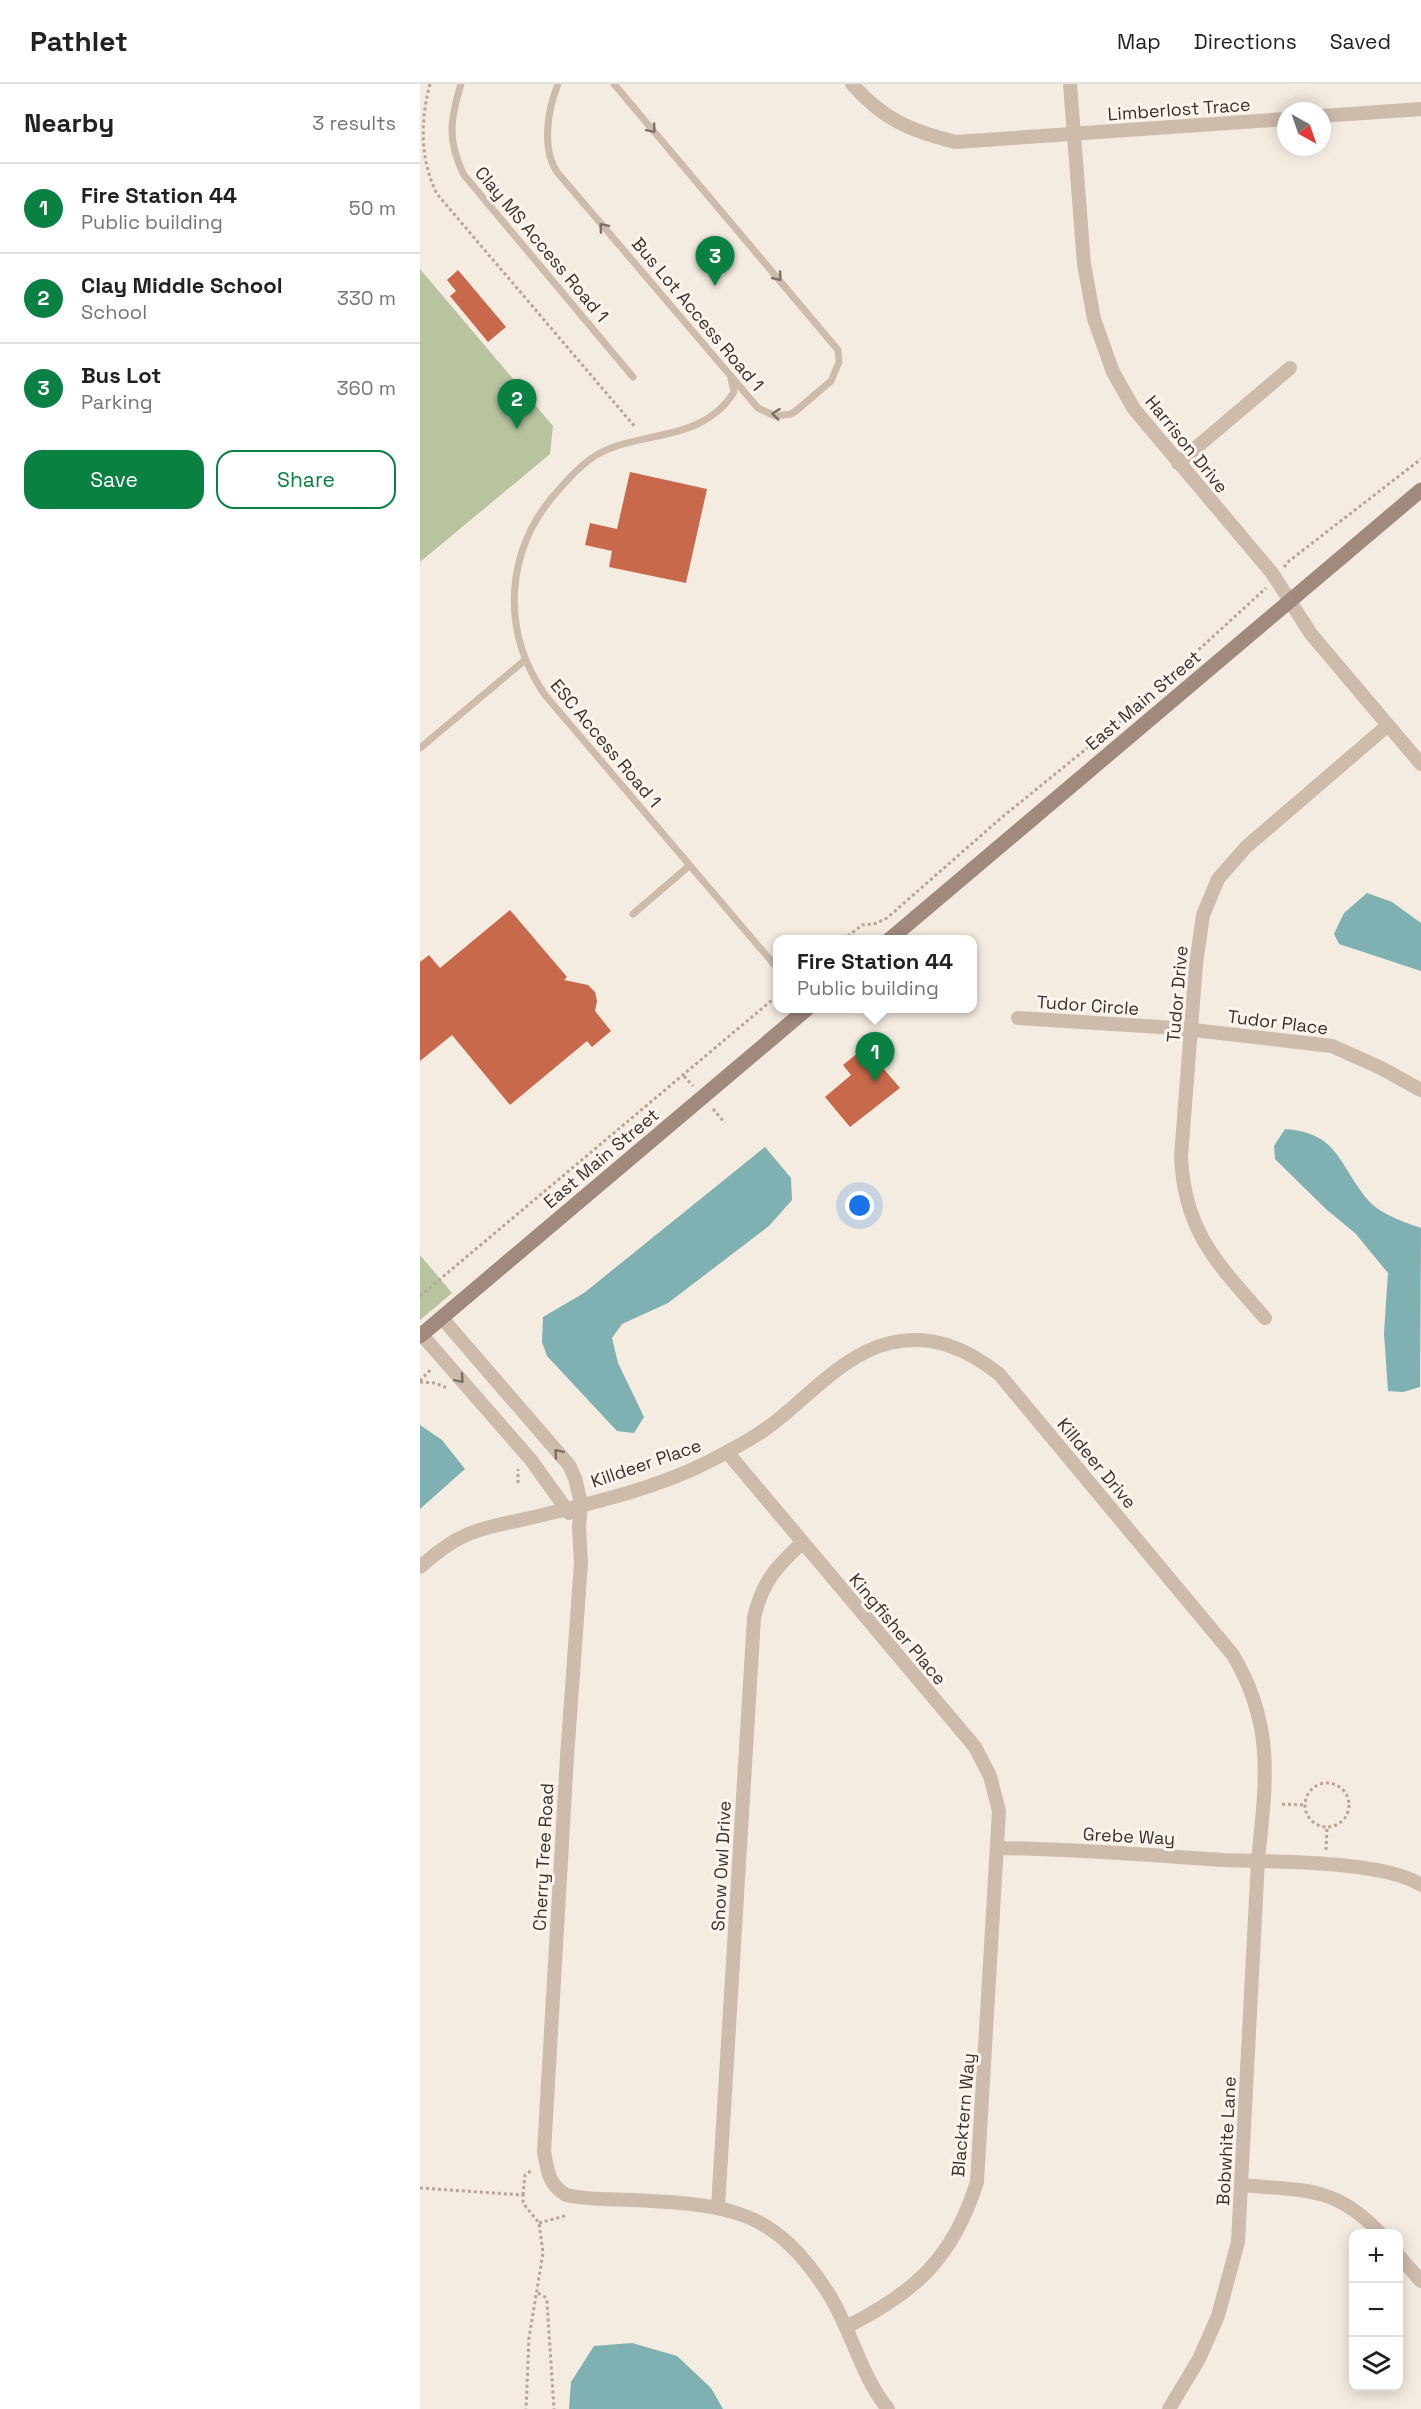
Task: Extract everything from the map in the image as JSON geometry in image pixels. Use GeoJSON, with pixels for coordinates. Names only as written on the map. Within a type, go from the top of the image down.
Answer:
{"type":"FeatureCollection","features":[{"type":"Feature","properties":{"kind":"main road","name":"East Main Street"},"geometry":{"type":"LineString","coordinates":[[894,935],[1421,490]]}},
{"type":"Feature","properties":{"kind":"main road","name":"East Main Street"},"geometry":{"type":"LineString","coordinates":[[421,1335],[802,1013]]}},
{"type":"Feature","properties":{"kind":"street","name":"Limberlost Trace"},"geometry":{"type":"LineString","coordinates":[[852,84],[885,115],[906,128],[956,142],[1277,120]]}},
{"type":"Feature","properties":{"kind":"street","name":"Harrison Drive"},"geometry":{"type":"LineString","coordinates":[[1070,84],[1084,264],[1094,319],[1113,372],[1134,409],[1276,579],[1311,634],[1421,764]]}},
{"type":"Feature","properties":{"kind":"street"},"geometry":{"type":"LineString","coordinates":[[1331,115],[1421,109]]}},
{"type":"Feature","properties":{"kind":"street"},"geometry":{"type":"LineString","coordinates":[[1178,463],[1290,368]]}},
{"type":"Feature","properties":{"kind":"street","name":"Tudor Drive"},"geometry":{"type":"LineString","coordinates":[[1265,1318],[1217,1263],[1196,1228],[1185,1199],[1181,1156],[1196,964],[1203,915],[1218,879],[1246,847],[1387,726]]}},
{"type":"Feature","properties":{"kind":"street","name":"Tudor Circle"},"geometry":{"type":"LineString","coordinates":[[1018,1018],[1192,1030]]}},
{"type":"Feature","properties":{"kind":"street","name":"Tudor Place"},"geometry":{"type":"LineString","coordinates":[[1192,1030],[1332,1046],[1381,1068],[1421,1090]]}},
{"type":"Feature","properties":{"kind":"street","name":"Cherry Tree Road"},"geometry":{"type":"LineString","coordinates":[[442,1318],[569,1465],[575,1478],[574,1505],[579,1527],[581,1563],[544,2152],[548,2178],[555,2188],[566,2195],[580,2198],[718,2207]]}},
{"type":"Feature","properties":{"kind":"street"},"geometry":{"type":"LineString","coordinates":[[421,1335],[531,1460],[574,1505]]}},
{"type":"Feature","properties":{"kind":"street","name":"Killdeer Drive"},"geometry":{"type":"LineString","coordinates":[[726,1452],[767,1428],[864,1353],[890,1343],[940,1341],[962,1348],[999,1374],[1206,1620],[1247,1678],[1258,1707],[1264,1740],[1265,1799],[1258,1860]]}},
{"type":"Feature","properties":{"kind":"street","name":"Killdeer Place"},"geometry":{"type":"LineString","coordinates":[[420,1567],[453,1540],[478,1528],[650,1485],[706,1463],[726,1452]]}},
{"type":"Feature","properties":{"kind":"street","name":"Kingfisher Place"},"geometry":{"type":"LineString","coordinates":[[726,1452],[975,1747],[990,1776],[999,1811],[999,1848]]}},
{"type":"Feature","properties":{"kind":"street","name":"Snow Owl Drive"},"geometry":{"type":"LineString","coordinates":[[718,2207],[754,1618],[758,1600],[777,1566],[802,1543]]}},
{"type":"Feature","properties":{"kind":"street","name":"Grebe Way"},"geometry":{"type":"LineString","coordinates":[[999,1848],[1258,1860],[1390,1873],[1411,1879],[1421,1886]]}},
{"type":"Feature","properties":{"kind":"street","name":"Blacktern Way"},"geometry":{"type":"LineString","coordinates":[[846,2327],[885,2307],[911,2289],[943,2253],[970,2205],[977,2182],[983,2113],[999,1848]]}},
{"type":"Feature","properties":{"kind":"street","name":"Bobwhite Lane"},"geometry":{"type":"LineString","coordinates":[[1169,2409],[1199,2359],[1218,2316],[1238,2242],[1258,1860]]}},
{"type":"Feature","properties":{"kind":"street"},"geometry":{"type":"LineString","coordinates":[[1242,2185],[1325,2193],[1363,2215],[1376,2229]]}},
{"type":"Feature","properties":{"kind":"street"},"geometry":{"type":"LineString","coordinates":[[718,2207],[752,2218],[776,2231],[810,2265],[836,2306],[874,2390],[888,2409]]}},
{"type":"Feature","properties":{"kind":"street"},"geometry":{"type":"LineString","coordinates":[[1403,2260],[1421,2281]]}},
{"type":"Feature","properties":{"kind":"lane","name":"Clay MS Access Road 1"},"geometry":{"type":"LineString","coordinates":[[460,84],[451,115],[451,132],[455,155],[464,175],[633,377]]}},
{"type":"Feature","properties":{"kind":"lane","name":"Bus Lot Access Road 1"},"geometry":{"type":"LineString","coordinates":[[558,84],[549,112],[549,152],[553,166],[752,401],[766,414],[775,416],[791,414],[831,381],[839,362],[838,350],[614,84]]}},
{"type":"Feature","properties":{"kind":"lane"},"geometry":{"type":"LineString","coordinates":[[730,376],[734,387],[730,398]]}},
{"type":"Feature","properties":{"kind":"lane"},"geometry":{"type":"LineString","coordinates":[[730,398],[738,396],[752,401]]}},
{"type":"Feature","properties":{"kind":"lane","name":"ESC Access Road 1"},"geometry":{"type":"LineString","coordinates":[[730,398],[706,419],[679,433],[599,453],[544,505],[518,559],[513,618],[525,660],[550,702],[773,964]]}},
{"type":"Feature","properties":{"kind":"lane"},"geometry":{"type":"LineString","coordinates":[[420,748],[525,660]]}},
{"type":"Feature","properties":{"kind":"lane"},"geometry":{"type":"LineString","coordinates":[[633,914],[689,866]]}},
{"type":"Feature","properties":{"kind":"path"},"geometry":{"type":"LineString","coordinates":[[430,84],[421,127],[427,172],[434,189],[645,440]]}},
{"type":"Feature","properties":{"kind":"path"},"geometry":{"type":"LineString","coordinates":[[1289,561],[1421,459]]}},
{"type":"Feature","properties":{"kind":"path"},"geometry":{"type":"LineString","coordinates":[[848,935],[862,925],[874,924],[887,918],[1001,818],[1123,718],[1264,589]]}},
{"type":"Feature","properties":{"kind":"path"},"geometry":{"type":"LineString","coordinates":[[420,1296],[684,1076],[773,998]]}},
{"type":"Feature","properties":{"kind":"path"},"geometry":{"type":"LineString","coordinates":[[684,1076],[695,1088]]}},
{"type":"Feature","properties":{"kind":"path"},"geometry":{"type":"LineString","coordinates":[[716,1112],[725,1124]]}},
{"type":"Feature","properties":{"kind":"path"},"geometry":{"type":"LineString","coordinates":[[1332,1784],[1343,1790],[1349,1801],[1348,1813],[1340,1823],[1327,1828],[1315,1824],[1310,1819],[1305,1804],[1309,1793],[1319,1785],[1332,1784]]}},
{"type":"Feature","properties":{"kind":"path"},"geometry":{"type":"LineString","coordinates":[[1282,1804],[1305,1804]]}},
{"type":"Feature","properties":{"kind":"path"},"geometry":{"type":"LineString","coordinates":[[1326,1850],[1327,1828]]}},
{"type":"Feature","properties":{"kind":"path"},"geometry":{"type":"LineString","coordinates":[[526,2409],[529,2338],[543,2253],[539,2223],[523,2203],[525,2175],[534,2169]]}},
{"type":"Feature","properties":{"kind":"path"},"geometry":{"type":"LineString","coordinates":[[420,2188],[523,2195]]}},
{"type":"Feature","properties":{"kind":"path"},"geometry":{"type":"LineString","coordinates":[[539,2223],[568,2215]]}},
{"type":"Feature","properties":{"kind":"path"},"geometry":{"type":"LineString","coordinates":[[538,2293],[545,2297],[547,2302],[554,2409]]}},
{"type":"Feature","properties":{"kind":"green space"},"geometry":{"type":"Polygon","coordinates":[[[420,269],[553,426],[550,454],[420,562],[420,269]]]}},
{"type":"Feature","properties":{"kind":"green space"},"geometry":{"type":"Polygon","coordinates":[[[420,1255],[452,1293],[420,1320],[420,1255]]]}},
{"type":"Feature","properties":{"kind":"water"},"geometry":{"type":"Polygon","coordinates":[[[1367,893],[1392,902],[1421,923],[1421,971],[1339,944],[1334,934],[1344,913],[1367,893]]]}},
{"type":"Feature","properties":{"kind":"water"},"geometry":{"type":"Polygon","coordinates":[[[1285,1129],[1317,1137],[1327,1144],[1373,1205],[1393,1217],[1421,1228],[1420,1387],[1403,1392],[1388,1391],[1384,1333],[1388,1273],[1355,1233],[1327,1210],[1275,1159],[1274,1146],[1285,1129]]]}},
{"type":"Feature","properties":{"kind":"water"},"geometry":{"type":"Polygon","coordinates":[[[765,1147],[791,1178],[792,1200],[769,1226],[668,1303],[622,1324],[612,1338],[618,1363],[644,1417],[634,1433],[617,1431],[547,1356],[542,1342],[543,1317],[584,1293],[765,1147]]]}},
{"type":"Feature","properties":{"kind":"water"},"geometry":{"type":"Polygon","coordinates":[[[420,1425],[442,1440],[465,1469],[420,1509],[420,1425]]]}},
{"type":"Feature","properties":{"kind":"water"},"geometry":{"type":"Polygon","coordinates":[[[632,2343],[677,2356],[711,2388],[723,2409],[569,2409],[571,2382],[594,2346],[632,2343]]]}},
{"type":"Feature","properties":{"kind":"building"},"geometry":{"type":"Polygon","coordinates":[[[458,270],[506,327],[488,342],[450,296],[456,291],[447,280],[458,270]]]}},
{"type":"Feature","properties":{"kind":"building"},"geometry":{"type":"Polygon","coordinates":[[[630,472],[707,489],[686,583],[609,567],[612,551],[585,545],[590,523],[617,529],[630,472]]]}},
{"type":"Feature","properties":{"kind":"building"},"geometry":{"type":"Polygon","coordinates":[[[510,910],[567,977],[564,980],[588,985],[595,992],[597,1001],[595,1011],[611,1031],[592,1047],[587,1041],[510,1105],[452,1035],[420,1061],[420,962],[429,955],[440,968],[510,910]]]}},
{"type":"Feature","properties":{"kind":"building"},"geometry":{"type":"Polygon","coordinates":[[[865,1047],[900,1088],[850,1127],[825,1097],[851,1075],[843,1065],[865,1047]]]}},
{"type":"Feature","properties":{"kind":"place","name":"Bus Lot"},"geometry":{"type":"Point","coordinates":[715,286]}},
{"type":"Feature","properties":{"kind":"place","name":"Clay Middle School"},"geometry":{"type":"Point","coordinates":[517,429]}},
{"type":"Feature","properties":{"kind":"place","name":"Fire Station 44"},"geometry":{"type":"Point","coordinates":[875,1082]}}]}
